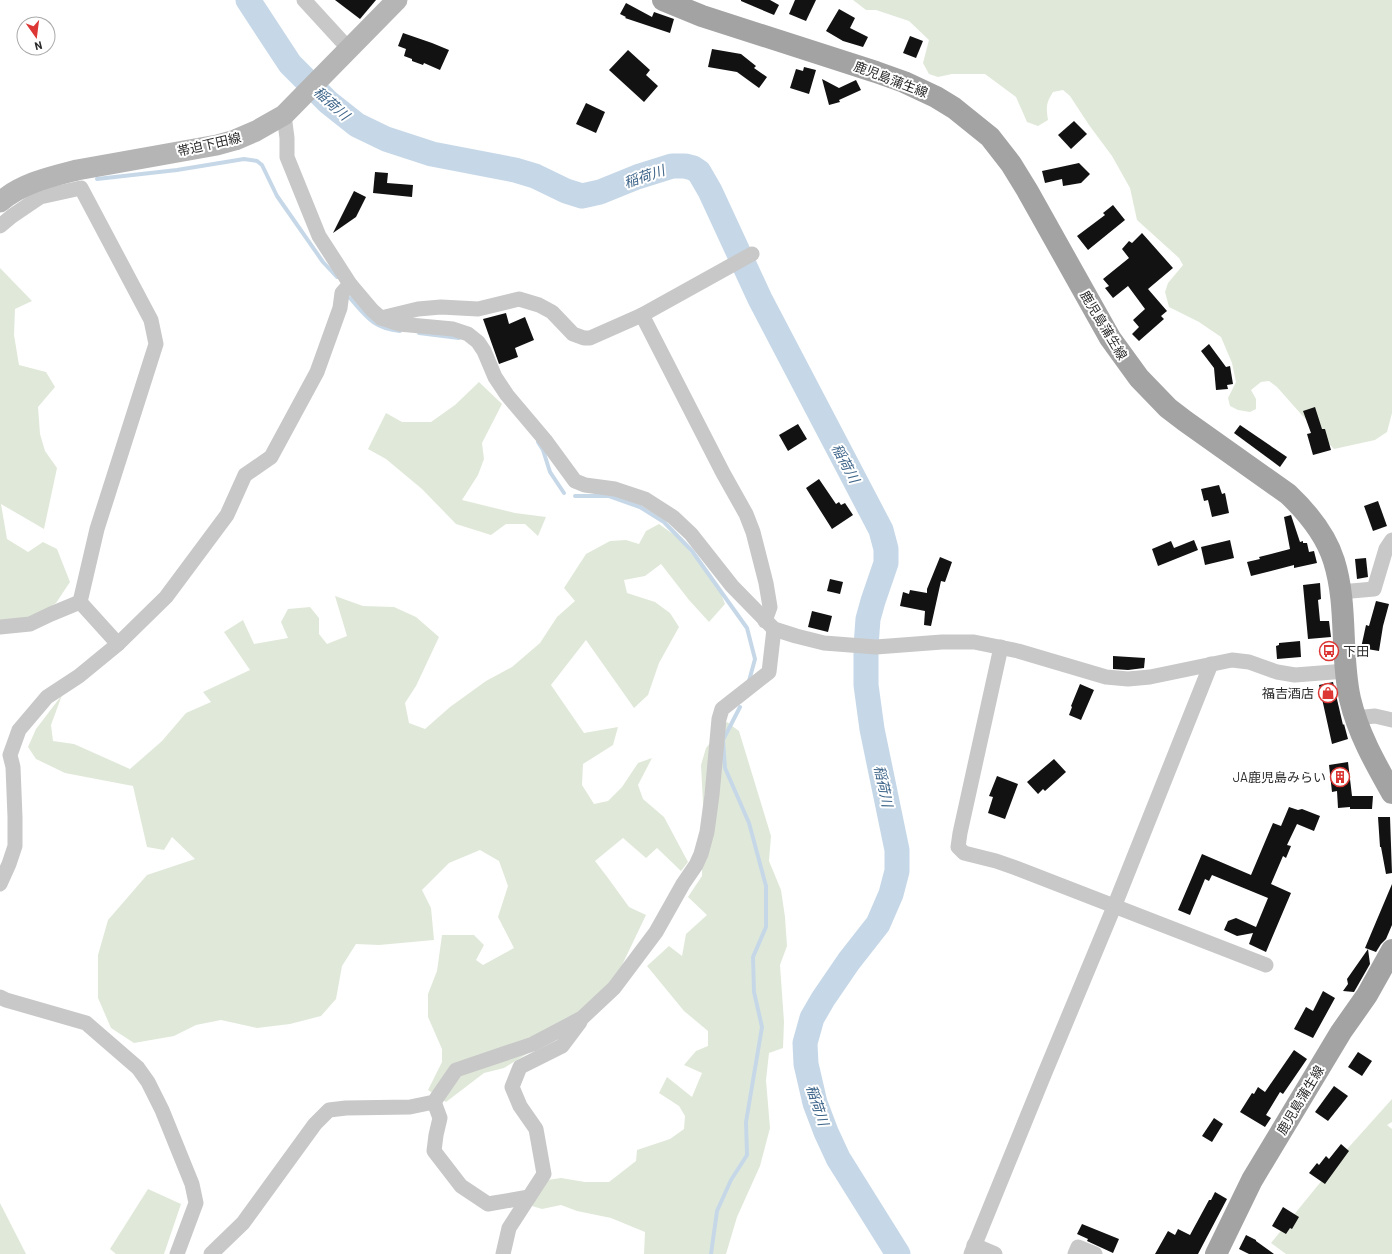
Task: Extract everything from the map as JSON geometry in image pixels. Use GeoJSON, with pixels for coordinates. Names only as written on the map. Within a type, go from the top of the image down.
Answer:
{"type":"FeatureCollection","features":[{"type":"Feature","properties":{"kind":"main road","name":"帯迫下田線"},"geometry":{"type":"LineString","coordinates":[[0,202],[21,188],[56,175],[217,145],[235,140],[256,131],[284,114],[397,0]]}},
{"type":"Feature","properties":{"kind":"main road","name":"鹿児島蒲生線"},"geometry":{"type":"LineString","coordinates":[[667,1],[702,16],[904,82],[936,97],[954,108],[990,137],[1011,164],[1110,338],[1139,378],[1168,408],[1185,422],[1288,494],[1303,508],[1316,526],[1334,560],[1340,592],[1346,671],[1355,718],[1366,745],[1392,793]]}},
{"type":"Feature","properties":{"kind":"main road","name":"鹿児島蒲生線"},"geometry":{"type":"LineString","coordinates":[[1216,1254],[1252,1180],[1341,1032],[1367,995],[1392,950]]}},
{"type":"Feature","properties":{"kind":"street"},"geometry":{"type":"LineString","coordinates":[[304,0],[348,48]]}},
{"type":"Feature","properties":{"kind":"street"},"geometry":{"type":"LineString","coordinates":[[284,114],[287,138],[287,158],[319,236],[350,284],[372,310],[381,318],[399,324],[453,329],[468,334],[478,342],[484,351],[495,377],[507,395],[546,440],[575,481],[585,485],[615,489],[645,499],[672,517],[691,534],[732,586],[769,625],[796,636],[824,643],[876,647],[942,642],[974,642],[1018,651],[1106,676],[1128,679],[1150,677],[1232,660],[1249,662],[1277,672],[1295,675],[1346,671]]}},
{"type":"Feature","properties":{"kind":"street"},"geometry":{"type":"LineString","coordinates":[[0,226],[40,197],[81,188],[152,320],[156,344],[97,529],[80,602]]}},
{"type":"Feature","properties":{"kind":"street"},"geometry":{"type":"LineString","coordinates":[[381,318],[418,309],[441,307],[478,309],[519,299],[539,305],[552,312],[573,334],[584,338],[590,338],[642,315],[752,254]]}},
{"type":"Feature","properties":{"kind":"street"},"geometry":{"type":"LineString","coordinates":[[0,884],[15,846],[13,767],[10,755],[19,730],[47,697],[79,676],[118,644],[166,597],[227,515],[245,475],[271,457],[318,372],[340,308],[342,294],[350,284]]}},
{"type":"Feature","properties":{"kind":"street"},"geometry":{"type":"LineString","coordinates":[[503,1254],[509,1228],[544,1174],[536,1129],[520,1106],[512,1087],[520,1067],[562,1046],[585,1016],[614,988],[656,932],[682,884],[696,865],[707,832],[722,709],[769,672],[770,607],[753,532],[746,514],[723,473],[642,315]]}},
{"type":"Feature","properties":{"kind":"street"},"geometry":{"type":"LineString","coordinates":[[1340,592],[1374,589],[1386,549],[1392,540]]}},
{"type":"Feature","properties":{"kind":"street"},"geometry":{"type":"LineString","coordinates":[[80,602],[118,644]]}},
{"type":"Feature","properties":{"kind":"street"},"geometry":{"type":"LineString","coordinates":[[0,627],[30,624],[80,602]]}},
{"type":"Feature","properties":{"kind":"street"},"geometry":{"type":"LineString","coordinates":[[1001,647],[958,847],[964,853],[1016,868],[1266,965]]}},
{"type":"Feature","properties":{"kind":"street"},"geometry":{"type":"LineString","coordinates":[[995,1254],[973,1250],[1114,907],[1211,664]]}},
{"type":"Feature","properties":{"kind":"street"},"geometry":{"type":"LineString","coordinates":[[1355,718],[1375,716],[1392,720]]}},
{"type":"Feature","properties":{"kind":"street"},"geometry":{"type":"LineString","coordinates":[[0,997],[86,1023],[138,1068],[148,1082],[162,1110],[192,1184],[196,1202],[177,1254]]}},
{"type":"Feature","properties":{"kind":"street"},"geometry":{"type":"LineString","coordinates":[[211,1254],[243,1223],[315,1124],[329,1110],[346,1108],[410,1107],[434,1102],[456,1070],[533,1044],[585,1016]]}},
{"type":"Feature","properties":{"kind":"street"},"geometry":{"type":"LineString","coordinates":[[434,1102],[440,1118],[434,1151],[461,1186],[488,1204],[529,1197]]}},
{"type":"Feature","properties":{"kind":"street"},"geometry":{"type":"LineString","coordinates":[[1075,1254],[1078,1246],[1095,1254]]}},
{"type":"Feature","properties":{"kind":"green space"},"geometry":{"type":"Polygon","coordinates":[[[853,0],[1392,0],[1392,413],[1387,432],[1375,440],[1334,449],[1277,387],[1269,381],[1261,382],[1251,390],[1256,399],[1256,409],[1250,412],[1238,410],[1230,406],[1228,398],[1236,382],[1232,363],[1221,337],[1199,322],[1169,307],[1165,292],[1168,283],[1183,265],[1179,258],[1137,220],[1130,188],[1112,156],[1070,96],[1063,90],[1053,92],[1047,105],[1048,120],[1038,126],[1027,122],[1016,97],[985,74],[952,74],[938,77],[929,74],[923,63],[929,40],[909,21],[876,10],[866,10],[853,0]]]}},
{"type":"Feature","properties":{"kind":"green space"},"geometry":{"type":"Polygon","coordinates":[[[0,268],[32,301],[15,309],[14,335],[19,365],[46,372],[55,387],[38,407],[40,434],[45,451],[57,468],[44,529],[1,504],[7,539],[28,552],[43,542],[57,549],[70,582],[56,603],[33,618],[0,623],[0,268]]]}},
{"type":"Feature","properties":{"kind":"green space"},"geometry":{"type":"Polygon","coordinates":[[[479,382],[502,404],[482,443],[484,459],[478,475],[462,500],[515,513],[546,517],[538,536],[525,524],[506,524],[491,535],[456,524],[422,489],[386,459],[368,449],[386,413],[402,422],[431,422],[455,405],[479,382]]]}},
{"type":"Feature","properties":{"kind":"green space"},"geometry":{"type":"Polygon","coordinates":[[[659,524],[677,537],[717,583],[725,604],[709,622],[689,600],[661,564],[645,576],[624,580],[627,593],[655,602],[670,613],[679,627],[659,663],[648,695],[634,708],[586,640],[551,685],[584,733],[618,727],[613,745],[583,764],[582,785],[594,804],[608,801],[622,787],[638,763],[652,758],[638,785],[643,799],[664,817],[688,862],[681,871],[657,848],[646,858],[623,838],[595,861],[629,907],[646,915],[613,984],[546,1042],[504,1068],[484,1073],[446,1102],[428,1090],[442,1062],[442,1049],[428,1017],[428,994],[437,971],[442,935],[474,935],[484,945],[476,960],[483,965],[514,948],[498,917],[508,886],[499,861],[480,850],[449,863],[422,890],[431,908],[434,940],[379,945],[356,944],[342,966],[336,999],[321,1016],[290,1024],[257,1028],[221,1020],[196,1025],[174,1036],[134,1043],[111,1028],[98,998],[98,955],[108,920],[147,875],[195,859],[172,837],[164,850],[147,847],[133,786],[65,773],[36,759],[28,747],[36,729],[62,695],[51,725],[53,741],[74,744],[130,769],[162,741],[186,713],[211,702],[203,692],[250,670],[224,632],[243,620],[254,644],[288,638],[281,622],[288,609],[310,607],[319,618],[319,634],[327,644],[347,636],[335,596],[363,606],[394,607],[416,617],[439,637],[416,686],[405,703],[409,723],[425,729],[450,707],[486,681],[512,667],[540,643],[557,617],[575,601],[564,588],[586,554],[610,541],[626,540],[639,544],[646,531],[659,524]]]}},
{"type":"Feature","properties":{"kind":"green space"},"geometry":{"type":"Polygon","coordinates":[[[727,722],[739,731],[771,836],[769,861],[781,890],[787,946],[780,965],[784,1022],[783,1048],[769,1053],[766,1080],[770,1128],[760,1166],[737,1217],[726,1254],[644,1254],[645,1232],[611,1218],[577,1211],[561,1205],[542,1209],[532,1206],[541,1181],[561,1178],[585,1182],[609,1182],[636,1161],[637,1150],[670,1139],[684,1129],[685,1116],[679,1106],[659,1093],[667,1077],[692,1097],[702,1073],[684,1065],[696,1051],[708,1046],[708,1031],[684,1011],[647,966],[669,946],[682,956],[686,934],[707,915],[688,897],[702,876],[703,803],[701,765],[706,748],[727,722]]]}},
{"type":"Feature","properties":{"kind":"green space"},"geometry":{"type":"Polygon","coordinates":[[[1392,1099],[1392,1122],[1387,1125],[1392,1129],[1392,1254],[1286,1254],[1271,1243],[1349,1147],[1392,1099]]]}},
{"type":"Feature","properties":{"kind":"green space"},"geometry":{"type":"Polygon","coordinates":[[[148,1189],[181,1204],[164,1254],[116,1254],[110,1249],[148,1189]]]}},
{"type":"Feature","properties":{"kind":"green space"},"geometry":{"type":"Polygon","coordinates":[[[0,1203],[26,1254],[0,1254],[0,1203]]]}},
{"type":"Feature","properties":{"kind":"building"},"geometry":{"type":"Polygon","coordinates":[[[335,0],[376,0],[360,19],[335,0]]]}},
{"type":"Feature","properties":{"kind":"building"},"geometry":{"type":"Polygon","coordinates":[[[741,0],[770,0],[779,5],[774,15],[741,0]]]}},
{"type":"Feature","properties":{"kind":"building"},"geometry":{"type":"Polygon","coordinates":[[[795,0],[816,0],[806,21],[789,14],[795,0]]]}},
{"type":"Feature","properties":{"kind":"building"},"geometry":{"type":"Polygon","coordinates":[[[626,3],[652,17],[654,12],[674,19],[670,33],[625,18],[626,17],[620,14],[626,3]]]}},
{"type":"Feature","properties":{"kind":"building"},"geometry":{"type":"Polygon","coordinates":[[[839,9],[855,18],[850,28],[868,37],[863,47],[843,41],[826,31],[839,9]]]}},
{"type":"Feature","properties":{"kind":"building"},"geometry":{"type":"Polygon","coordinates":[[[403,33],[449,50],[440,70],[424,63],[423,65],[412,61],[412,59],[404,56],[406,49],[398,46],[403,33]]]}},
{"type":"Feature","properties":{"kind":"building"},"geometry":{"type":"Polygon","coordinates":[[[910,36],[923,41],[916,58],[903,53],[910,36]]]}},
{"type":"Feature","properties":{"kind":"building"},"geometry":{"type":"Polygon","coordinates":[[[712,49],[741,54],[756,66],[754,68],[767,77],[759,88],[737,72],[708,67],[712,49]]]}},
{"type":"Feature","properties":{"kind":"building"},"geometry":{"type":"Polygon","coordinates":[[[628,50],[650,70],[646,75],[658,86],[644,102],[609,70],[628,50]]]}},
{"type":"Feature","properties":{"kind":"building"},"geometry":{"type":"Polygon","coordinates":[[[804,67],[816,70],[809,94],[790,88],[796,69],[803,71],[804,67]]]}},
{"type":"Feature","properties":{"kind":"building"},"geometry":{"type":"Polygon","coordinates":[[[822,79],[839,88],[856,80],[861,90],[839,100],[840,102],[829,105],[822,79]]]}},
{"type":"Feature","properties":{"kind":"building"},"geometry":{"type":"Polygon","coordinates":[[[586,103],[605,112],[596,133],[576,124],[586,103]]]}},
{"type":"Feature","properties":{"kind":"building"},"geometry":{"type":"Polygon","coordinates":[[[1074,121],[1087,134],[1071,149],[1058,135],[1074,121]]]}},
{"type":"Feature","properties":{"kind":"building"},"geometry":{"type":"Polygon","coordinates":[[[1079,163],[1090,174],[1081,183],[1063,186],[1062,179],[1045,183],[1042,171],[1079,163]]]}},
{"type":"Feature","properties":{"kind":"building"},"geometry":{"type":"Polygon","coordinates":[[[375,172],[388,173],[387,183],[413,185],[412,197],[373,193],[375,172]]]}},
{"type":"Feature","properties":{"kind":"building"},"geometry":{"type":"Polygon","coordinates":[[[354,191],[366,197],[356,217],[333,233],[354,191]]]}},
{"type":"Feature","properties":{"kind":"building"},"geometry":{"type":"Polygon","coordinates":[[[1113,205],[1125,220],[1088,250],[1077,236],[1105,215],[1103,213],[1113,205]]]}},
{"type":"Feature","properties":{"kind":"building"},"geometry":{"type":"Polygon","coordinates":[[[1142,233],[1173,268],[1148,289],[1167,311],[1161,316],[1164,319],[1139,341],[1132,334],[1139,327],[1133,320],[1145,309],[1128,286],[1113,298],[1105,288],[1109,286],[1103,279],[1129,258],[1122,249],[1129,241],[1132,243],[1142,233]]]}},
{"type":"Feature","properties":{"kind":"building"},"geometry":{"type":"Polygon","coordinates":[[[506,313],[509,324],[525,317],[534,340],[515,348],[518,357],[499,364],[483,319],[506,313]]]}},
{"type":"Feature","properties":{"kind":"building"},"geometry":{"type":"Polygon","coordinates":[[[1209,344],[1226,367],[1230,366],[1233,384],[1227,385],[1228,389],[1216,390],[1214,368],[1201,351],[1209,344]]]}},
{"type":"Feature","properties":{"kind":"building"},"geometry":{"type":"Polygon","coordinates":[[[1315,407],[1322,429],[1325,429],[1331,450],[1313,455],[1307,434],[1311,433],[1303,411],[1315,407]]]}},
{"type":"Feature","properties":{"kind":"building"},"geometry":{"type":"Polygon","coordinates":[[[798,424],[807,439],[788,451],[779,435],[798,424]]]}},
{"type":"Feature","properties":{"kind":"building"},"geometry":{"type":"Polygon","coordinates":[[[1240,425],[1287,457],[1280,467],[1234,433],[1240,425]]]}},
{"type":"Feature","properties":{"kind":"building"},"geometry":{"type":"Polygon","coordinates":[[[819,479],[836,504],[839,502],[841,505],[845,503],[853,515],[832,529],[806,488],[819,479]]]}},
{"type":"Feature","properties":{"kind":"building"},"geometry":{"type":"Polygon","coordinates":[[[1219,485],[1222,494],[1225,493],[1229,513],[1212,517],[1208,500],[1204,501],[1201,489],[1219,485]]]}},
{"type":"Feature","properties":{"kind":"building"},"geometry":{"type":"Polygon","coordinates":[[[1378,501],[1387,526],[1373,531],[1364,506],[1378,501]]]}},
{"type":"Feature","properties":{"kind":"building"},"geometry":{"type":"Polygon","coordinates":[[[1291,515],[1300,542],[1303,541],[1303,543],[1307,543],[1309,552],[1314,551],[1317,563],[1294,568],[1294,565],[1251,576],[1247,562],[1260,559],[1259,557],[1290,549],[1284,517],[1291,515]]]}},
{"type":"Feature","properties":{"kind":"building"},"geometry":{"type":"Polygon","coordinates":[[[1194,540],[1198,550],[1158,566],[1152,549],[1171,541],[1174,548],[1194,540]]]}},
{"type":"Feature","properties":{"kind":"building"},"geometry":{"type":"Polygon","coordinates":[[[1230,540],[1234,558],[1205,565],[1201,547],[1230,540]]]}},
{"type":"Feature","properties":{"kind":"building"},"geometry":{"type":"Polygon","coordinates":[[[940,557],[952,562],[945,582],[941,581],[931,626],[924,625],[925,611],[900,606],[903,592],[909,594],[910,590],[927,593],[927,589],[940,557]]]}},
{"type":"Feature","properties":{"kind":"building"},"geometry":{"type":"Polygon","coordinates":[[[1366,558],[1368,577],[1357,579],[1355,559],[1366,558]]]}},
{"type":"Feature","properties":{"kind":"building"},"geometry":{"type":"Polygon","coordinates":[[[830,579],[843,582],[840,594],[827,591],[830,579]]]}},
{"type":"Feature","properties":{"kind":"building"},"geometry":{"type":"Polygon","coordinates":[[[1320,583],[1321,599],[1318,600],[1320,621],[1329,621],[1331,637],[1308,639],[1303,585],[1320,583]]]}},
{"type":"Feature","properties":{"kind":"building"},"geometry":{"type":"Polygon","coordinates":[[[1376,601],[1389,604],[1383,626],[1379,651],[1361,648],[1366,625],[1369,626],[1376,601]]]}},
{"type":"Feature","properties":{"kind":"building"},"geometry":{"type":"Polygon","coordinates":[[[812,611],[832,616],[828,632],[808,627],[812,611]]]}},
{"type":"Feature","properties":{"kind":"building"},"geometry":{"type":"Polygon","coordinates":[[[1300,641],[1301,657],[1277,659],[1276,646],[1279,645],[1279,643],[1300,641]]]}},
{"type":"Feature","properties":{"kind":"building"},"geometry":{"type":"Polygon","coordinates":[[[1113,656],[1145,658],[1144,668],[1128,670],[1113,669],[1113,656]]]}},
{"type":"Feature","properties":{"kind":"building"},"geometry":{"type":"Polygon","coordinates":[[[1333,682],[1343,725],[1344,724],[1348,739],[1332,744],[1319,685],[1333,682]]]}},
{"type":"Feature","properties":{"kind":"building"},"geometry":{"type":"Polygon","coordinates":[[[1080,684],[1094,690],[1081,720],[1069,715],[1080,684]]]}},
{"type":"Feature","properties":{"kind":"building"},"geometry":{"type":"Polygon","coordinates":[[[1054,759],[1066,772],[1045,791],[1043,789],[1038,794],[1027,782],[1054,759]]]}},
{"type":"Feature","properties":{"kind":"building"},"geometry":{"type":"Polygon","coordinates":[[[1348,762],[1352,796],[1373,796],[1372,809],[1350,809],[1350,807],[1338,808],[1337,791],[1332,792],[1329,765],[1348,762]]]}},
{"type":"Feature","properties":{"kind":"building"},"geometry":{"type":"Polygon","coordinates":[[[997,776],[1018,784],[1005,819],[988,813],[993,797],[989,796],[997,776]]]}},
{"type":"Feature","properties":{"kind":"building"},"geometry":{"type":"Polygon","coordinates":[[[1289,807],[1298,810],[1302,809],[1320,816],[1314,831],[1297,824],[1287,845],[1291,846],[1286,858],[1283,856],[1271,884],[1291,893],[1266,952],[1249,944],[1253,933],[1237,936],[1224,930],[1228,921],[1236,918],[1256,927],[1268,898],[1212,875],[1209,881],[1205,879],[1190,915],[1178,910],[1202,854],[1251,875],[1273,823],[1281,826],[1289,807]]]}},
{"type":"Feature","properties":{"kind":"building"},"geometry":{"type":"Polygon","coordinates":[[[1378,817],[1390,817],[1392,873],[1386,874],[1380,847],[1378,817]]]}},
{"type":"Feature","properties":{"kind":"building"},"geometry":{"type":"Polygon","coordinates":[[[1392,884],[1392,925],[1386,939],[1376,952],[1365,948],[1392,884]]]}},
{"type":"Feature","properties":{"kind":"building"},"geometry":{"type":"Polygon","coordinates":[[[1368,949],[1370,964],[1354,992],[1343,991],[1348,984],[1347,979],[1368,949]]]}},
{"type":"Feature","properties":{"kind":"building"},"geometry":{"type":"Polygon","coordinates":[[[1323,991],[1335,998],[1313,1038],[1294,1029],[1306,1007],[1313,1011],[1323,991]]]}},
{"type":"Feature","properties":{"kind":"building"},"geometry":{"type":"Polygon","coordinates":[[[1294,1050],[1307,1059],[1283,1094],[1280,1092],[1266,1115],[1271,1118],[1265,1127],[1240,1112],[1252,1093],[1254,1094],[1258,1087],[1265,1092],[1294,1050]]]}},
{"type":"Feature","properties":{"kind":"building"},"geometry":{"type":"Polygon","coordinates":[[[1358,1052],[1372,1061],[1362,1076],[1348,1067],[1358,1052]]]}},
{"type":"Feature","properties":{"kind":"building"},"geometry":{"type":"Polygon","coordinates":[[[1334,1086],[1348,1096],[1328,1121],[1315,1112],[1334,1086]]]}},
{"type":"Feature","properties":{"kind":"building"},"geometry":{"type":"Polygon","coordinates":[[[1214,1118],[1223,1124],[1212,1142],[1202,1136],[1214,1118]]]}},
{"type":"Feature","properties":{"kind":"building"},"geometry":{"type":"Polygon","coordinates":[[[1341,1144],[1349,1151],[1325,1184],[1309,1173],[1317,1163],[1319,1165],[1326,1156],[1329,1159],[1341,1144]]]}},
{"type":"Feature","properties":{"kind":"building"},"geometry":{"type":"Polygon","coordinates":[[[1215,1192],[1227,1199],[1198,1254],[1155,1254],[1168,1231],[1175,1235],[1178,1229],[1190,1235],[1215,1192]]]}},
{"type":"Feature","properties":{"kind":"building"},"geometry":{"type":"Polygon","coordinates":[[[1283,1207],[1299,1217],[1292,1229],[1290,1228],[1286,1234],[1272,1226],[1283,1207]]]}},
{"type":"Feature","properties":{"kind":"building"},"geometry":{"type":"Polygon","coordinates":[[[1082,1224],[1119,1239],[1113,1253],[1087,1241],[1088,1239],[1077,1234],[1082,1224]]]}},
{"type":"Feature","properties":{"kind":"building"},"geometry":{"type":"Polygon","coordinates":[[[1246,1235],[1256,1240],[1274,1254],[1249,1254],[1239,1249],[1246,1235]]]}},
{"type":"Feature","properties":{"kind":"waterway","name":"稲荷川"},"geometry":{"type":"LineString","coordinates":[[248,0],[290,64],[328,102],[357,125],[386,139],[432,154],[515,170],[535,176],[566,191],[582,196],[600,192],[637,177],[672,166],[685,166],[693,168],[699,172],[710,191],[760,299],[881,530],[886,549],[886,563],[868,619],[866,685],[872,729],[897,850],[897,871],[891,894],[878,924],[849,961],[823,999],[812,1018],[805,1043],[806,1064],[815,1103],[826,1132],[838,1158],[898,1254]]}},
{"type":"Feature","properties":{"kind":"waterway"},"geometry":{"type":"LineString","coordinates":[[97,179],[177,170],[244,159],[257,161],[262,165],[277,196],[323,262],[337,277]]}},
{"type":"Feature","properties":{"kind":"waterway"},"geometry":{"type":"LineString","coordinates":[[350,298],[366,316],[377,324],[391,330],[400,331]]}},
{"type":"Feature","properties":{"kind":"waterway"},"geometry":{"type":"LineString","coordinates":[[419,333],[459,338]]}},
{"type":"Feature","properties":{"kind":"waterway"},"geometry":{"type":"LineString","coordinates":[[538,442],[543,450],[550,472],[564,493]]}},
{"type":"Feature","properties":{"kind":"waterway"},"geometry":{"type":"LineString","coordinates":[[575,496],[609,496],[640,507],[664,522],[692,551],[747,628],[755,659],[749,681]]}},
{"type":"Feature","properties":{"kind":"waterway"},"geometry":{"type":"LineString","coordinates":[[711,1254],[717,1211],[731,1180],[747,1155],[746,1122],[762,1027],[754,992],[753,957],[766,927],[766,886],[749,823],[725,768],[723,740],[740,707]]}},
{"type":"Feature","properties":{"kind":"place","name":"下田"},"geometry":{"type":"Point","coordinates":[1329,651]}},
{"type":"Feature","properties":{"kind":"place","name":"福吉酒店"},"geometry":{"type":"Point","coordinates":[1328,693]}},
{"type":"Feature","properties":{"kind":"place","name":"JA鹿児島みらい"},"geometry":{"type":"Point","coordinates":[1340,777]}}]}
